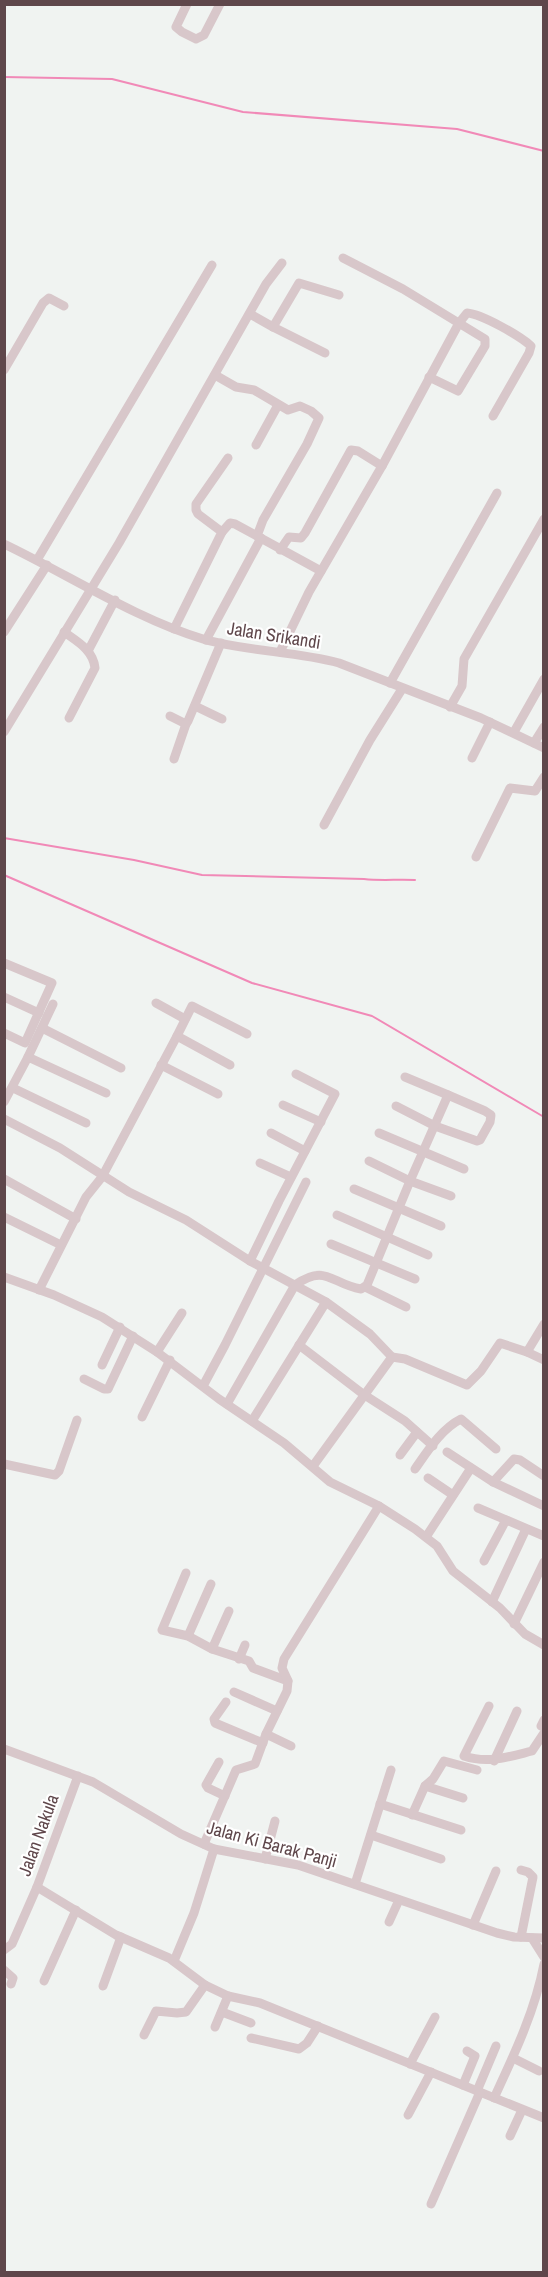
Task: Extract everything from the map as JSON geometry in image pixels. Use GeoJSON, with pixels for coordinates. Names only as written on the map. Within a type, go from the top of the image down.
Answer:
{"type":"FeatureCollection","features":[{"type":"Feature","properties":{"kind":"street"},"geometry":{"type":"LineString","coordinates":[[187,4],[176,27],[196,39],[204,35],[220,4]]}},
{"type":"Feature","properties":{"kind":"street"},"geometry":{"type":"LineString","coordinates":[[343,258],[403,289],[485,339],[485,346],[458,391],[429,377]]}},
{"type":"Feature","properties":{"kind":"street"},"geometry":{"type":"LineString","coordinates":[[4,732],[92,588],[266,284],[282,263]]}},
{"type":"Feature","properties":{"kind":"street"},"geometry":{"type":"LineString","coordinates":[[4,632],[212,265]]}},
{"type":"Feature","properties":{"kind":"street"},"geometry":{"type":"LineString","coordinates":[[273,327],[299,283],[339,295]]}},
{"type":"Feature","properties":{"kind":"street"},"geometry":{"type":"LineString","coordinates":[[4,370],[43,303],[49,298],[63,306]]}},
{"type":"Feature","properties":{"kind":"street"},"geometry":{"type":"LineString","coordinates":[[250,314],[325,354]]}},
{"type":"Feature","properties":{"kind":"street"},"geometry":{"type":"LineString","coordinates":[[280,652],[321,571],[464,315],[473,314],[524,340],[531,346],[493,416]]}},
{"type":"Feature","properties":{"kind":"street"},"geometry":{"type":"LineString","coordinates":[[206,640],[259,537],[271,504],[319,420],[317,415],[300,405],[288,410],[254,390],[236,387],[215,375]]}},
{"type":"Feature","properties":{"kind":"street"},"geometry":{"type":"LineString","coordinates":[[256,445],[278,405]]}},
{"type":"Feature","properties":{"kind":"street"},"geometry":{"type":"LineString","coordinates":[[280,550],[289,537],[301,538],[305,533],[351,450],[358,451],[382,465]]}},
{"type":"Feature","properties":{"kind":"street"},"geometry":{"type":"LineString","coordinates":[[222,532],[198,514],[196,508],[228,458]]}},
{"type":"Feature","properties":{"kind":"street"},"geometry":{"type":"LineString","coordinates":[[390,683],[497,493]]}},
{"type":"Feature","properties":{"kind":"street"},"geometry":{"type":"LineString","coordinates":[[450,707],[462,686],[464,659],[543,519]]}},
{"type":"Feature","properties":{"kind":"street"},"geometry":{"type":"LineString","coordinates":[[174,629],[222,532],[230,523],[321,571]]}},
{"type":"Feature","properties":{"kind":"street","name":"Jalan Srikandi"},"geometry":{"type":"LineString","coordinates":[[4,544],[174,629],[206,640],[316,656],[339,663],[490,722],[543,748]]}},
{"type":"Feature","properties":{"kind":"street"},"geometry":{"type":"LineString","coordinates":[[88,651],[116,600]]}},
{"type":"Feature","properties":{"kind":"street"},"geometry":{"type":"LineString","coordinates":[[64,632],[88,651],[94,661],[94,668],[69,718]]}},
{"type":"Feature","properties":{"kind":"street"},"geometry":{"type":"LineString","coordinates":[[174,759],[186,723],[221,643]]}},
{"type":"Feature","properties":{"kind":"street"},"geometry":{"type":"LineString","coordinates":[[514,732],[543,679]]}},
{"type":"Feature","properties":{"kind":"street"},"geometry":{"type":"LineString","coordinates":[[324,825],[371,738],[402,689]]}},
{"type":"Feature","properties":{"kind":"street"},"geometry":{"type":"LineString","coordinates":[[195,706],[222,719]]}},
{"type":"Feature","properties":{"kind":"street"},"geometry":{"type":"LineString","coordinates":[[170,716],[186,723]]}},
{"type":"Feature","properties":{"kind":"street"},"geometry":{"type":"LineString","coordinates":[[472,758],[490,722]]}},
{"type":"Feature","properties":{"kind":"street"},"geometry":{"type":"LineString","coordinates":[[534,743],[543,727]]}},
{"type":"Feature","properties":{"kind":"street"},"geometry":{"type":"LineString","coordinates":[[476,857],[510,788],[535,791],[543,777]]}},
{"type":"Feature","properties":{"kind":"street"},"geometry":{"type":"LineString","coordinates":[[4,963],[52,983],[25,1043],[24,1058]]}},
{"type":"Feature","properties":{"kind":"street"},"geometry":{"type":"LineString","coordinates":[[4,997],[39,1013]]}},
{"type":"Feature","properties":{"kind":"street"},"geometry":{"type":"LineString","coordinates":[[156,1003],[185,1019]]}},
{"type":"Feature","properties":{"kind":"street"},"geometry":{"type":"LineString","coordinates":[[4,1102],[13,1089],[24,1058],[53,1004]]}},
{"type":"Feature","properties":{"kind":"street"},"geometry":{"type":"LineString","coordinates":[[39,1290],[86,1197],[102,1177],[192,1006],[247,1034]]}},
{"type":"Feature","properties":{"kind":"street"},"geometry":{"type":"LineString","coordinates":[[42,1028],[121,1068]]}},
{"type":"Feature","properties":{"kind":"street"},"geometry":{"type":"LineString","coordinates":[[4,1033],[25,1043]]}},
{"type":"Feature","properties":{"kind":"street"},"geometry":{"type":"LineString","coordinates":[[177,1036],[230,1065]]}},
{"type":"Feature","properties":{"kind":"street"},"geometry":{"type":"LineString","coordinates":[[24,1058],[106,1093]]}},
{"type":"Feature","properties":{"kind":"street"},"geometry":{"type":"LineString","coordinates":[[161,1065],[218,1094]]}},
{"type":"Feature","properties":{"kind":"street"},"geometry":{"type":"LineString","coordinates":[[250,1261],[335,1094],[296,1074]]}},
{"type":"Feature","properties":{"kind":"street"},"geometry":{"type":"LineString","coordinates":[[396,1106],[435,1126],[478,1141],[482,1139],[492,1117],[487,1112],[405,1077]]}},
{"type":"Feature","properties":{"kind":"street"},"geometry":{"type":"LineString","coordinates":[[13,1089],[86,1123]]}},
{"type":"Feature","properties":{"kind":"street"},"geometry":{"type":"LineString","coordinates":[[365,1287],[448,1095]]}},
{"type":"Feature","properties":{"kind":"street"},"geometry":{"type":"LineString","coordinates":[[283,1105],[321,1122]]}},
{"type":"Feature","properties":{"kind":"street"},"geometry":{"type":"LineString","coordinates":[[4,1119],[60,1148],[102,1177],[186,1220],[250,1261],[326,1302],[370,1334],[392,1357],[405,1359],[468,1385],[477,1377],[500,1343],[543,1359]]}},
{"type":"Feature","properties":{"kind":"street"},"geometry":{"type":"LineString","coordinates":[[271,1133],[305,1151]]}},
{"type":"Feature","properties":{"kind":"street"},"geometry":{"type":"LineString","coordinates":[[379,1133],[464,1169]]}},
{"type":"Feature","properties":{"kind":"street"},"geometry":{"type":"LineString","coordinates":[[369,1161],[451,1196]]}},
{"type":"Feature","properties":{"kind":"street"},"geometry":{"type":"LineString","coordinates":[[260,1162],[291,1177]]}},
{"type":"Feature","properties":{"kind":"street"},"geometry":{"type":"LineString","coordinates":[[4,1179],[76,1219]]}},
{"type":"Feature","properties":{"kind":"street"},"geometry":{"type":"LineString","coordinates":[[203,1386],[306,1182]]}},
{"type":"Feature","properties":{"kind":"street"},"geometry":{"type":"LineString","coordinates":[[354,1189],[441,1226]]}},
{"type":"Feature","properties":{"kind":"street"},"geometry":{"type":"LineString","coordinates":[[337,1215],[428,1255]]}},
{"type":"Feature","properties":{"kind":"street"},"geometry":{"type":"LineString","coordinates":[[4,1217],[61,1245]]}},
{"type":"Feature","properties":{"kind":"street"},"geometry":{"type":"LineString","coordinates":[[331,1245],[415,1279]]}},
{"type":"Feature","properties":{"kind":"street"},"geometry":{"type":"LineString","coordinates":[[228,1404],[295,1285],[305,1278],[320,1274],[354,1287],[365,1287],[406,1307]]}},
{"type":"Feature","properties":{"kind":"street"},"geometry":{"type":"LineString","coordinates":[[4,1277],[102,1317],[170,1360],[313,1466],[330,1482],[379,1506],[426,1537],[437,1546],[453,1571],[492,1602],[525,1634],[543,1645]]}},
{"type":"Feature","properties":{"kind":"street"},"geometry":{"type":"LineString","coordinates":[[252,1420],[326,1302]]}},
{"type":"Feature","properties":{"kind":"street"},"geometry":{"type":"LineString","coordinates":[[157,1352],[182,1313]]}},
{"type":"Feature","properties":{"kind":"street"},"geometry":{"type":"LineString","coordinates":[[527,1352],[543,1324]]}},
{"type":"Feature","properties":{"kind":"street"},"geometry":{"type":"LineString","coordinates":[[102,1365],[120,1327]]}},
{"type":"Feature","properties":{"kind":"street"},"geometry":{"type":"LineString","coordinates":[[84,1379],[108,1389],[133,1336]]}},
{"type":"Feature","properties":{"kind":"street"},"geometry":{"type":"LineString","coordinates":[[298,1345],[363,1394],[405,1420],[433,1446]]}},
{"type":"Feature","properties":{"kind":"street"},"geometry":{"type":"LineString","coordinates":[[313,1466],[392,1357]]}},
{"type":"Feature","properties":{"kind":"street"},"geometry":{"type":"LineString","coordinates":[[142,1417],[170,1360]]}},
{"type":"Feature","properties":{"kind":"street"},"geometry":{"type":"LineString","coordinates":[[415,1469],[451,1426],[460,1419],[496,1449]]}},
{"type":"Feature","properties":{"kind":"street"},"geometry":{"type":"LineString","coordinates":[[4,1464],[54,1475],[59,1471],[77,1420]]}},
{"type":"Feature","properties":{"kind":"street"},"geometry":{"type":"LineString","coordinates":[[400,1455],[417,1432]]}},
{"type":"Feature","properties":{"kind":"street"},"geometry":{"type":"LineString","coordinates":[[447,1452],[493,1482],[543,1506]]}},
{"type":"Feature","properties":{"kind":"street"},"geometry":{"type":"LineString","coordinates":[[493,1482],[514,1459],[520,1460],[543,1476]]}},
{"type":"Feature","properties":{"kind":"street"},"geometry":{"type":"LineString","coordinates":[[426,1537],[471,1468]]}},
{"type":"Feature","properties":{"kind":"street"},"geometry":{"type":"LineString","coordinates":[[428,1478],[453,1495]]}},
{"type":"Feature","properties":{"kind":"street"},"geometry":{"type":"LineString","coordinates":[[204,1844],[236,1770],[255,1764],[287,1691],[288,1681],[282,1668],[284,1659],[379,1506]]}},
{"type":"Feature","properties":{"kind":"street"},"geometry":{"type":"LineString","coordinates":[[478,1508],[543,1536]]}},
{"type":"Feature","properties":{"kind":"street"},"geometry":{"type":"LineString","coordinates":[[484,1561],[506,1520]]}},
{"type":"Feature","properties":{"kind":"street"},"geometry":{"type":"LineString","coordinates":[[492,1602],[526,1529]]}},
{"type":"Feature","properties":{"kind":"street"},"geometry":{"type":"LineString","coordinates":[[514,1624],[543,1562]]}},
{"type":"Feature","properties":{"kind":"street"},"geometry":{"type":"LineString","coordinates":[[186,1573],[162,1630],[188,1635],[212,1649],[239,1659],[249,1660],[253,1668],[288,1681]]}},
{"type":"Feature","properties":{"kind":"street"},"geometry":{"type":"LineString","coordinates":[[188,1635],[211,1584]]}},
{"type":"Feature","properties":{"kind":"street"},"geometry":{"type":"LineString","coordinates":[[212,1649],[229,1611]]}},
{"type":"Feature","properties":{"kind":"street"},"geometry":{"type":"LineString","coordinates":[[239,1659],[245,1645]]}},
{"type":"Feature","properties":{"kind":"street"},"geometry":{"type":"LineString","coordinates":[[234,1692],[277,1711]]}},
{"type":"Feature","properties":{"kind":"street"},"geometry":{"type":"LineString","coordinates":[[226,1702],[214,1719],[215,1723],[291,1746]]}},
{"type":"Feature","properties":{"kind":"street"},"geometry":{"type":"LineString","coordinates":[[489,1706],[464,1756],[476,1760],[494,1761],[532,1751],[543,1733]]}},
{"type":"Feature","properties":{"kind":"street"},"geometry":{"type":"LineString","coordinates":[[494,1761],[517,1711]]}},
{"type":"Feature","properties":{"kind":"street"},"geometry":{"type":"LineString","coordinates":[[543,1720],[541,1726],[543,1727]]}},
{"type":"Feature","properties":{"kind":"street","name":"Jalan Ki Barak Panji"},"geometry":{"type":"LineString","coordinates":[[4,1749],[93,1782],[181,1834],[214,1849],[298,1865],[473,1925],[521,1937],[543,1938]]}},
{"type":"Feature","properties":{"kind":"street"},"geometry":{"type":"LineString","coordinates":[[412,1815],[425,1786],[433,1779],[444,1761],[477,1770]]}},
{"type":"Feature","properties":{"kind":"street"},"geometry":{"type":"LineString","coordinates":[[219,1762],[206,1785],[225,1796]]}},
{"type":"Feature","properties":{"kind":"street"},"geometry":{"type":"LineString","coordinates":[[355,1884],[391,1770]]}},
{"type":"Feature","properties":{"kind":"street","name":"Jalan Nakula"},"geometry":{"type":"LineString","coordinates":[[4,1950],[10,1947],[37,1887],[78,1776]]}},
{"type":"Feature","properties":{"kind":"street"},"geometry":{"type":"LineString","coordinates":[[425,1786],[463,1798]]}},
{"type":"Feature","properties":{"kind":"street"},"geometry":{"type":"LineString","coordinates":[[381,1804],[461,1830]]}},
{"type":"Feature","properties":{"kind":"street"},"geometry":{"type":"LineString","coordinates":[[264,1859],[275,1821]]}},
{"type":"Feature","properties":{"kind":"street"},"geometry":{"type":"LineString","coordinates":[[371,1835],[441,1859]]}},
{"type":"Feature","properties":{"kind":"street"},"geometry":{"type":"LineString","coordinates":[[174,1961],[194,1913],[214,1849]]}},
{"type":"Feature","properties":{"kind":"street"},"geometry":{"type":"LineString","coordinates":[[521,1870],[533,1877],[521,1937]]}},
{"type":"Feature","properties":{"kind":"street"},"geometry":{"type":"LineString","coordinates":[[473,1925],[496,1871]]}},
{"type":"Feature","properties":{"kind":"street"},"geometry":{"type":"LineString","coordinates":[[37,1887],[121,1937],[174,1961],[205,1985],[228,1996],[251,2000],[318,2025],[543,2118]]}},
{"type":"Feature","properties":{"kind":"street"},"geometry":{"type":"LineString","coordinates":[[389,1922],[399,1900]]}},
{"type":"Feature","properties":{"kind":"street"},"geometry":{"type":"LineString","coordinates":[[44,1981],[76,1910]]}},
{"type":"Feature","properties":{"kind":"street"},"geometry":{"type":"LineString","coordinates":[[103,1986],[121,1937]]}},
{"type":"Feature","properties":{"kind":"street"},"geometry":{"type":"LineString","coordinates":[[532,1938],[543,1957]]}},
{"type":"Feature","properties":{"kind":"street"},"geometry":{"type":"LineString","coordinates":[[494,2098],[540,1995],[543,1964]]}},
{"type":"Feature","properties":{"kind":"street"},"geometry":{"type":"LineString","coordinates":[[4,1970],[13,1978],[11,1984]]}},
{"type":"Feature","properties":{"kind":"street"},"geometry":{"type":"LineString","coordinates":[[144,2035],[156,2012],[186,2012],[205,1985]]}},
{"type":"Feature","properties":{"kind":"street"},"geometry":{"type":"LineString","coordinates":[[215,2027],[228,1996]]}},
{"type":"Feature","properties":{"kind":"street"},"geometry":{"type":"LineString","coordinates":[[222,2012],[251,2023]]}},
{"type":"Feature","properties":{"kind":"street"},"geometry":{"type":"LineString","coordinates":[[410,2064],[435,2017]]}},
{"type":"Feature","properties":{"kind":"street"},"geometry":{"type":"LineString","coordinates":[[251,2038],[299,2049],[307,2043],[318,2025]]}},
{"type":"Feature","properties":{"kind":"street"},"geometry":{"type":"LineString","coordinates":[[431,2204],[496,2046]]}},
{"type":"Feature","properties":{"kind":"street"},"geometry":{"type":"LineString","coordinates":[[463,2085],[474,2056],[467,2051]]}},
{"type":"Feature","properties":{"kind":"street"},"geometry":{"type":"LineString","coordinates":[[513,2058],[539,2071]]}},
{"type":"Feature","properties":{"kind":"street"},"geometry":{"type":"LineString","coordinates":[[408,2115],[431,2072]]}},
{"type":"Feature","properties":{"kind":"street"},"geometry":{"type":"LineString","coordinates":[[510,2136],[522,2110]]}},
{"type":"Feature","properties":{"kind":"waterway"},"geometry":{"type":"LineString","coordinates":[[4,77],[112,79],[243,112],[457,129],[544,151]]}},
{"type":"Feature","properties":{"kind":"waterway"},"geometry":{"type":"LineString","coordinates":[[4,838],[134,860],[202,875],[415,880]]}},
{"type":"Feature","properties":{"kind":"waterway"},"geometry":{"type":"LineString","coordinates":[[4,875],[252,983],[372,1016],[544,1117]]}}]}
